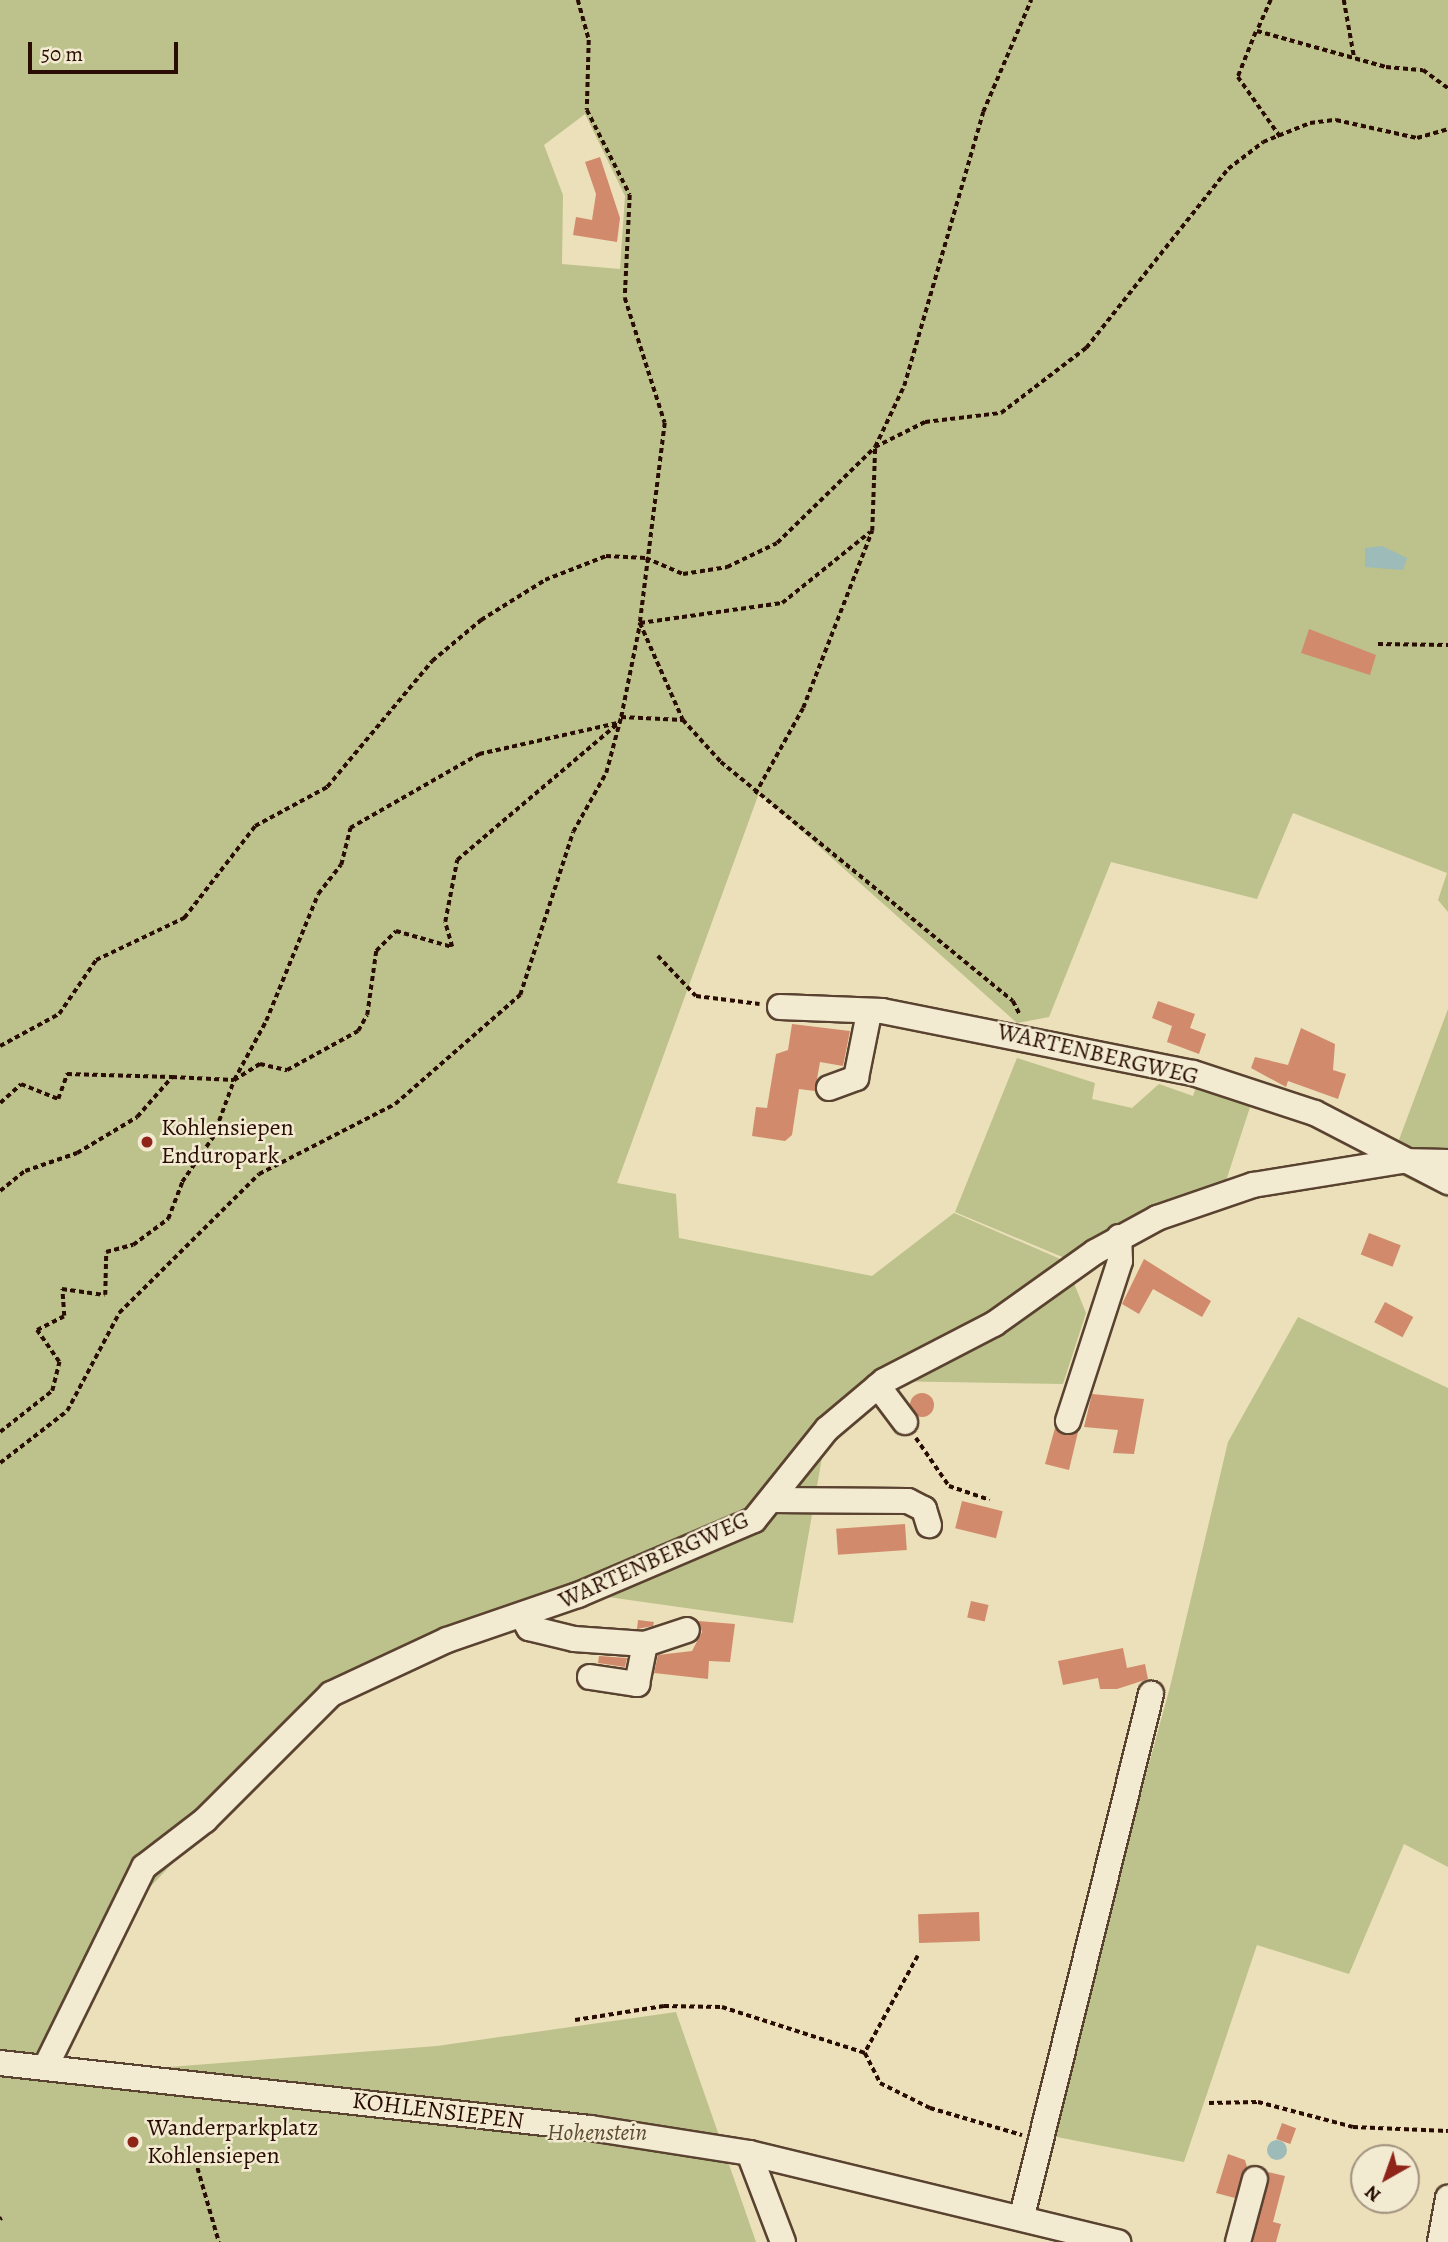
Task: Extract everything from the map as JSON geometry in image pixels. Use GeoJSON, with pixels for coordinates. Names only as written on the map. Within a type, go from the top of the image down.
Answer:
{"type":"FeatureCollection","features":[{"type":"Feature","properties":{"kind":"street","name":"WARTENBERGWEG"},"geometry":{"type":"LineString","coordinates":[[780,1007],[798,1003],[1019,1034],[1193,1073],[1315,1113],[1402,1161]]}},
{"type":"Feature","properties":{"kind":"street"},"geometry":{"type":"LineString","coordinates":[[829,1088],[856,1078],[869,1013]]}},
{"type":"Feature","properties":{"kind":"street","name":"WARTENBERGWEG"},"geometry":{"type":"LineString","coordinates":[[46,2066],[144,1867],[205,1821],[331,1694],[447,1640],[522,1616],[754,1520],[827,1429],[878,1387],[993,1324],[1119,1237],[1190,1204],[1253,1185],[1402,1161],[1448,1162]]}},
{"type":"Feature","properties":{"kind":"street"},"geometry":{"type":"LineString","coordinates":[[1402,1161],[1448,1182]]}},
{"type":"Feature","properties":{"kind":"street"},"geometry":{"type":"LineString","coordinates":[[1068,1421],[1120,1261],[1119,1237]]}},
{"type":"Feature","properties":{"kind":"street"},"geometry":{"type":"LineString","coordinates":[[878,1387],[911,1431]]}},
{"type":"Feature","properties":{"kind":"street"},"geometry":{"type":"LineString","coordinates":[[771,1500],[908,1501],[924,1509],[929,1525]]}},
{"type":"Feature","properties":{"kind":"street"},"geometry":{"type":"LineString","coordinates":[[522,1616],[529,1628],[574,1639],[645,1644],[687,1630]]}},
{"type":"Feature","properties":{"kind":"street"},"geometry":{"type":"LineString","coordinates":[[590,1677],[637,1684],[645,1644]]}},
{"type":"Feature","properties":{"kind":"street"},"geometry":{"type":"LineString","coordinates":[[1052,2242],[1030,2218],[1038,2139],[1151,1694]]}},
{"type":"Feature","properties":{"kind":"street","name":"KOHLENSIEPEN"},"geometry":{"type":"LineString","coordinates":[[0,2063],[590,2128],[749,2153],[1030,2218],[1118,2242]]}},
{"type":"Feature","properties":{"kind":"street"},"geometry":{"type":"LineString","coordinates":[[749,2153],[783,2242]]}},
{"type":"Feature","properties":{"kind":"street"},"geometry":{"type":"LineString","coordinates":[[1238,2242],[1255,2179]]}},
{"type":"Feature","properties":{"kind":"street"},"geometry":{"type":"LineString","coordinates":[[1440,2242],[1448,2197]]}},
{"type":"Feature","properties":{"kind":"path"},"geometry":{"type":"LineString","coordinates":[[0,1463],[67,1411],[119,1313],[260,1174],[396,1104],[520,995],[573,832],[606,773],[620,722],[640,623],[646,558],[662,482],[665,423],[625,298],[630,195],[587,110],[589,40],[578,0]]}},
{"type":"Feature","properties":{"kind":"path"},"geometry":{"type":"LineString","coordinates":[[755,794],[803,708],[872,531],[875,447],[904,386],[983,112],[1031,0]]}},
{"type":"Feature","properties":{"kind":"path"},"geometry":{"type":"LineString","coordinates":[[1271,0],[1238,77],[1282,138]]}},
{"type":"Feature","properties":{"kind":"path"},"geometry":{"type":"LineString","coordinates":[[1345,0],[1354,56]]}},
{"type":"Feature","properties":{"kind":"path"},"geometry":{"type":"LineString","coordinates":[[1256,31],[1423,70],[1448,88]]}},
{"type":"Feature","properties":{"kind":"path"},"geometry":{"type":"LineString","coordinates":[[0,1046],[59,1014],[96,960],[184,918],[255,826],[327,787],[432,661],[481,620],[545,580],[606,556],[646,558],[683,575],[727,567],[778,543],[875,447],[925,422],[1001,412],[1041,385],[1086,348],[1228,169],[1263,142],[1282,138],[1310,122],[1336,120],[1417,138],[1448,129]]}},
{"type":"Feature","properties":{"kind":"path"},"geometry":{"type":"LineString","coordinates":[[640,623],[782,603],[872,531]]}},
{"type":"Feature","properties":{"kind":"path"},"geometry":{"type":"LineString","coordinates":[[640,623],[683,720],[755,794],[1013,1001],[1021,1018],[1019,1034]]}},
{"type":"Feature","properties":{"kind":"path"},"geometry":{"type":"LineString","coordinates":[[1378,644],[1448,645]]}},
{"type":"Feature","properties":{"kind":"path"},"geometry":{"type":"LineString","coordinates":[[621,717],[683,720]]}},
{"type":"Feature","properties":{"kind":"path"},"geometry":{"type":"LineString","coordinates":[[0,1432],[52,1391],[59,1362],[37,1329],[64,1316],[62,1289],[104,1296],[106,1252],[133,1245],[168,1219],[182,1182],[213,1137],[234,1080],[266,1021],[318,894],[341,865],[350,828],[479,754],[620,722]]}},
{"type":"Feature","properties":{"kind":"path"},"geometry":{"type":"LineString","coordinates":[[0,1103],[21,1084],[58,1099],[68,1074],[234,1080],[260,1064],[287,1070],[358,1031],[367,1015],[376,951],[396,931],[452,947],[445,922],[457,860],[620,722]]}},
{"type":"Feature","properties":{"kind":"path"},"geometry":{"type":"LineString","coordinates":[[658,956],[696,996],[780,1007]]}},
{"type":"Feature","properties":{"kind":"path"},"geometry":{"type":"LineString","coordinates":[[0,1191],[25,1171],[77,1153],[137,1117],[172,1077]]}},
{"type":"Feature","properties":{"kind":"path"},"geometry":{"type":"LineString","coordinates":[[911,1431],[949,1486],[990,1500]]}},
{"type":"Feature","properties":{"kind":"path"},"geometry":{"type":"LineString","coordinates":[[866,2053],[918,1956]]}},
{"type":"Feature","properties":{"kind":"path"},"geometry":{"type":"LineString","coordinates":[[575,2020],[664,2006],[722,2007],[866,2053],[889,2092],[1038,2139]]}},
{"type":"Feature","properties":{"kind":"path"},"geometry":{"type":"LineString","coordinates":[[1209,2103],[1258,2102],[1353,2127],[1448,2131]]}},
{"type":"Feature","properties":{"kind":"path"},"geometry":{"type":"LineString","coordinates":[[193,2152],[219,2242]]}},
{"type":"Feature","properties":{"kind":"green space","name":"Hohenstein"},"geometry":{"type":"Polygon","coordinates":[[[0,0],[1448,0],[1448,912],[1438,900],[1447,873],[1293,813],[1257,899],[1111,862],[1049,1017],[1017,1023],[759,793],[617,1183],[676,1194],[679,1238],[872,1276],[954,1213],[1065,1261],[1086,1313],[1063,1384],[884,1381],[827,1429],[793,1623],[601,1596],[331,1694],[123,1916],[28,2078],[437,2046],[676,2012],[756,2242],[0,2242],[0,0]],[[585,114],[544,145],[563,195],[562,264],[620,269],[625,196],[585,114]]]}},
{"type":"Feature","properties":{"kind":"green space"},"geometry":{"type":"Polygon","coordinates":[[[1448,1009],[1448,1198],[1388,1169],[1448,1009]]]}},
{"type":"Feature","properties":{"kind":"green space"},"geometry":{"type":"Polygon","coordinates":[[[1017,1058],[1095,1083],[1092,1099],[1132,1108],[1159,1084],[1193,1096],[1198,1082],[1251,1104],[1224,1187],[1067,1259],[955,1212],[1017,1058]]]}},
{"type":"Feature","properties":{"kind":"green space"},"geometry":{"type":"Polygon","coordinates":[[[1298,1317],[1448,1388],[1448,1867],[1404,1844],[1349,1974],[1257,1945],[1184,2162],[1047,2135],[1170,1687],[1228,1442],[1298,1317]]]}},
{"type":"Feature","properties":{"kind":"water"},"geometry":{"type":"Polygon","coordinates":[[[1382,546],[1407,558],[1403,570],[1365,567],[1365,548],[1382,546]]]}},
{"type":"Feature","properties":{"kind":"water"},"geometry":{"type":"Polygon","coordinates":[[[1277,2140],[1284,2143],[1287,2150],[1284,2157],[1277,2160],[1270,2157],[1267,2150],[1270,2143],[1277,2140]]]}},
{"type":"Feature","properties":{"kind":"building"},"geometry":{"type":"Polygon","coordinates":[[[600,157],[620,218],[617,242],[573,235],[576,217],[592,220],[596,194],[585,162],[600,157]]]}},
{"type":"Feature","properties":{"kind":"building"},"geometry":{"type":"Polygon","coordinates":[[[1309,629],[1376,655],[1370,675],[1301,653],[1309,629]]]}},
{"type":"Feature","properties":{"kind":"building"},"geometry":{"type":"Polygon","coordinates":[[[1158,1001],[1195,1014],[1190,1028],[1206,1034],[1199,1054],[1167,1042],[1172,1026],[1152,1018],[1158,1001]]]}},
{"type":"Feature","properties":{"kind":"building"},"geometry":{"type":"Polygon","coordinates":[[[792,1024],[850,1031],[843,1066],[820,1062],[815,1091],[799,1089],[792,1135],[785,1141],[752,1136],[756,1107],[767,1108],[776,1054],[788,1050],[792,1024]]]}},
{"type":"Feature","properties":{"kind":"building"},"geometry":{"type":"Polygon","coordinates":[[[1301,1028],[1335,1044],[1333,1070],[1346,1074],[1338,1099],[1288,1081],[1286,1087],[1251,1068],[1255,1057],[1288,1065],[1301,1028]]]}},
{"type":"Feature","properties":{"kind":"building"},"geometry":{"type":"Polygon","coordinates":[[[1369,1233],[1401,1245],[1392,1267],[1361,1254],[1369,1233]]]}},
{"type":"Feature","properties":{"kind":"building"},"geometry":{"type":"Polygon","coordinates":[[[1144,1259],[1211,1301],[1202,1317],[1153,1289],[1139,1314],[1122,1304],[1144,1259]]]}},
{"type":"Feature","properties":{"kind":"building"},"geometry":{"type":"Polygon","coordinates":[[[1385,1302],[1413,1317],[1402,1337],[1374,1322],[1385,1302]]]}},
{"type":"Feature","properties":{"kind":"building"},"geometry":{"type":"Polygon","coordinates":[[[922,1393],[933,1400],[934,1405],[927,1416],[922,1417],[911,1410],[910,1405],[917,1394],[922,1393]]]}},
{"type":"Feature","properties":{"kind":"building"},"geometry":{"type":"Polygon","coordinates":[[[1092,1394],[1144,1399],[1134,1454],[1113,1453],[1118,1430],[1084,1427],[1092,1394]]]}},
{"type":"Feature","properties":{"kind":"building"},"geometry":{"type":"Polygon","coordinates":[[[1055,1428],[1064,1435],[1078,1432],[1069,1470],[1045,1464],[1055,1428]]]}},
{"type":"Feature","properties":{"kind":"building"},"geometry":{"type":"Polygon","coordinates":[[[962,1501],[1003,1511],[996,1538],[955,1528],[962,1501]]]}},
{"type":"Feature","properties":{"kind":"building"},"geometry":{"type":"Polygon","coordinates":[[[905,1524],[907,1550],[838,1555],[836,1529],[905,1524]]]}},
{"type":"Feature","properties":{"kind":"building"},"geometry":{"type":"Polygon","coordinates":[[[971,1601],[989,1605],[985,1622],[967,1618],[971,1601]]]}},
{"type":"Feature","properties":{"kind":"building"},"geometry":{"type":"Polygon","coordinates":[[[638,1620],[654,1622],[653,1626],[637,1629],[638,1620]]]}},
{"type":"Feature","properties":{"kind":"building"},"geometry":{"type":"Polygon","coordinates":[[[698,1621],[735,1624],[730,1662],[709,1661],[708,1679],[654,1673],[658,1655],[692,1651],[702,1632],[698,1621]]]}},
{"type":"Feature","properties":{"kind":"building"},"geometry":{"type":"Polygon","coordinates":[[[1123,1648],[1127,1668],[1145,1664],[1148,1679],[1117,1689],[1100,1689],[1098,1678],[1063,1685],[1058,1661],[1123,1648]]]}},
{"type":"Feature","properties":{"kind":"building"},"geometry":{"type":"Polygon","coordinates":[[[599,1656],[627,1658],[625,1667],[598,1663],[599,1656]]]}},
{"type":"Feature","properties":{"kind":"building"},"geometry":{"type":"Polygon","coordinates":[[[979,1912],[980,1941],[919,1943],[918,1914],[979,1912]]]}},
{"type":"Feature","properties":{"kind":"building"},"geometry":{"type":"Polygon","coordinates":[[[1282,2123],[1296,2128],[1290,2144],[1276,2139],[1282,2123]]]}},
{"type":"Feature","properties":{"kind":"building"},"geometry":{"type":"Polygon","coordinates":[[[1228,2154],[1245,2160],[1247,2167],[1235,2198],[1216,2193],[1228,2154]]]}},
{"type":"Feature","properties":{"kind":"building"},"geometry":{"type":"Polygon","coordinates":[[[1268,2172],[1285,2176],[1273,2222],[1281,2224],[1276,2242],[1253,2242],[1268,2172]]]}},
{"type":"Feature","properties":{"kind":"place","name":"Kohlensiepen Enduropark"},"geometry":{"type":"Point","coordinates":[147,1142]}},
{"type":"Feature","properties":{"kind":"place","name":"Wanderparkplatz Kohlensiepen"},"geometry":{"type":"Point","coordinates":[133,2142]}}]}
